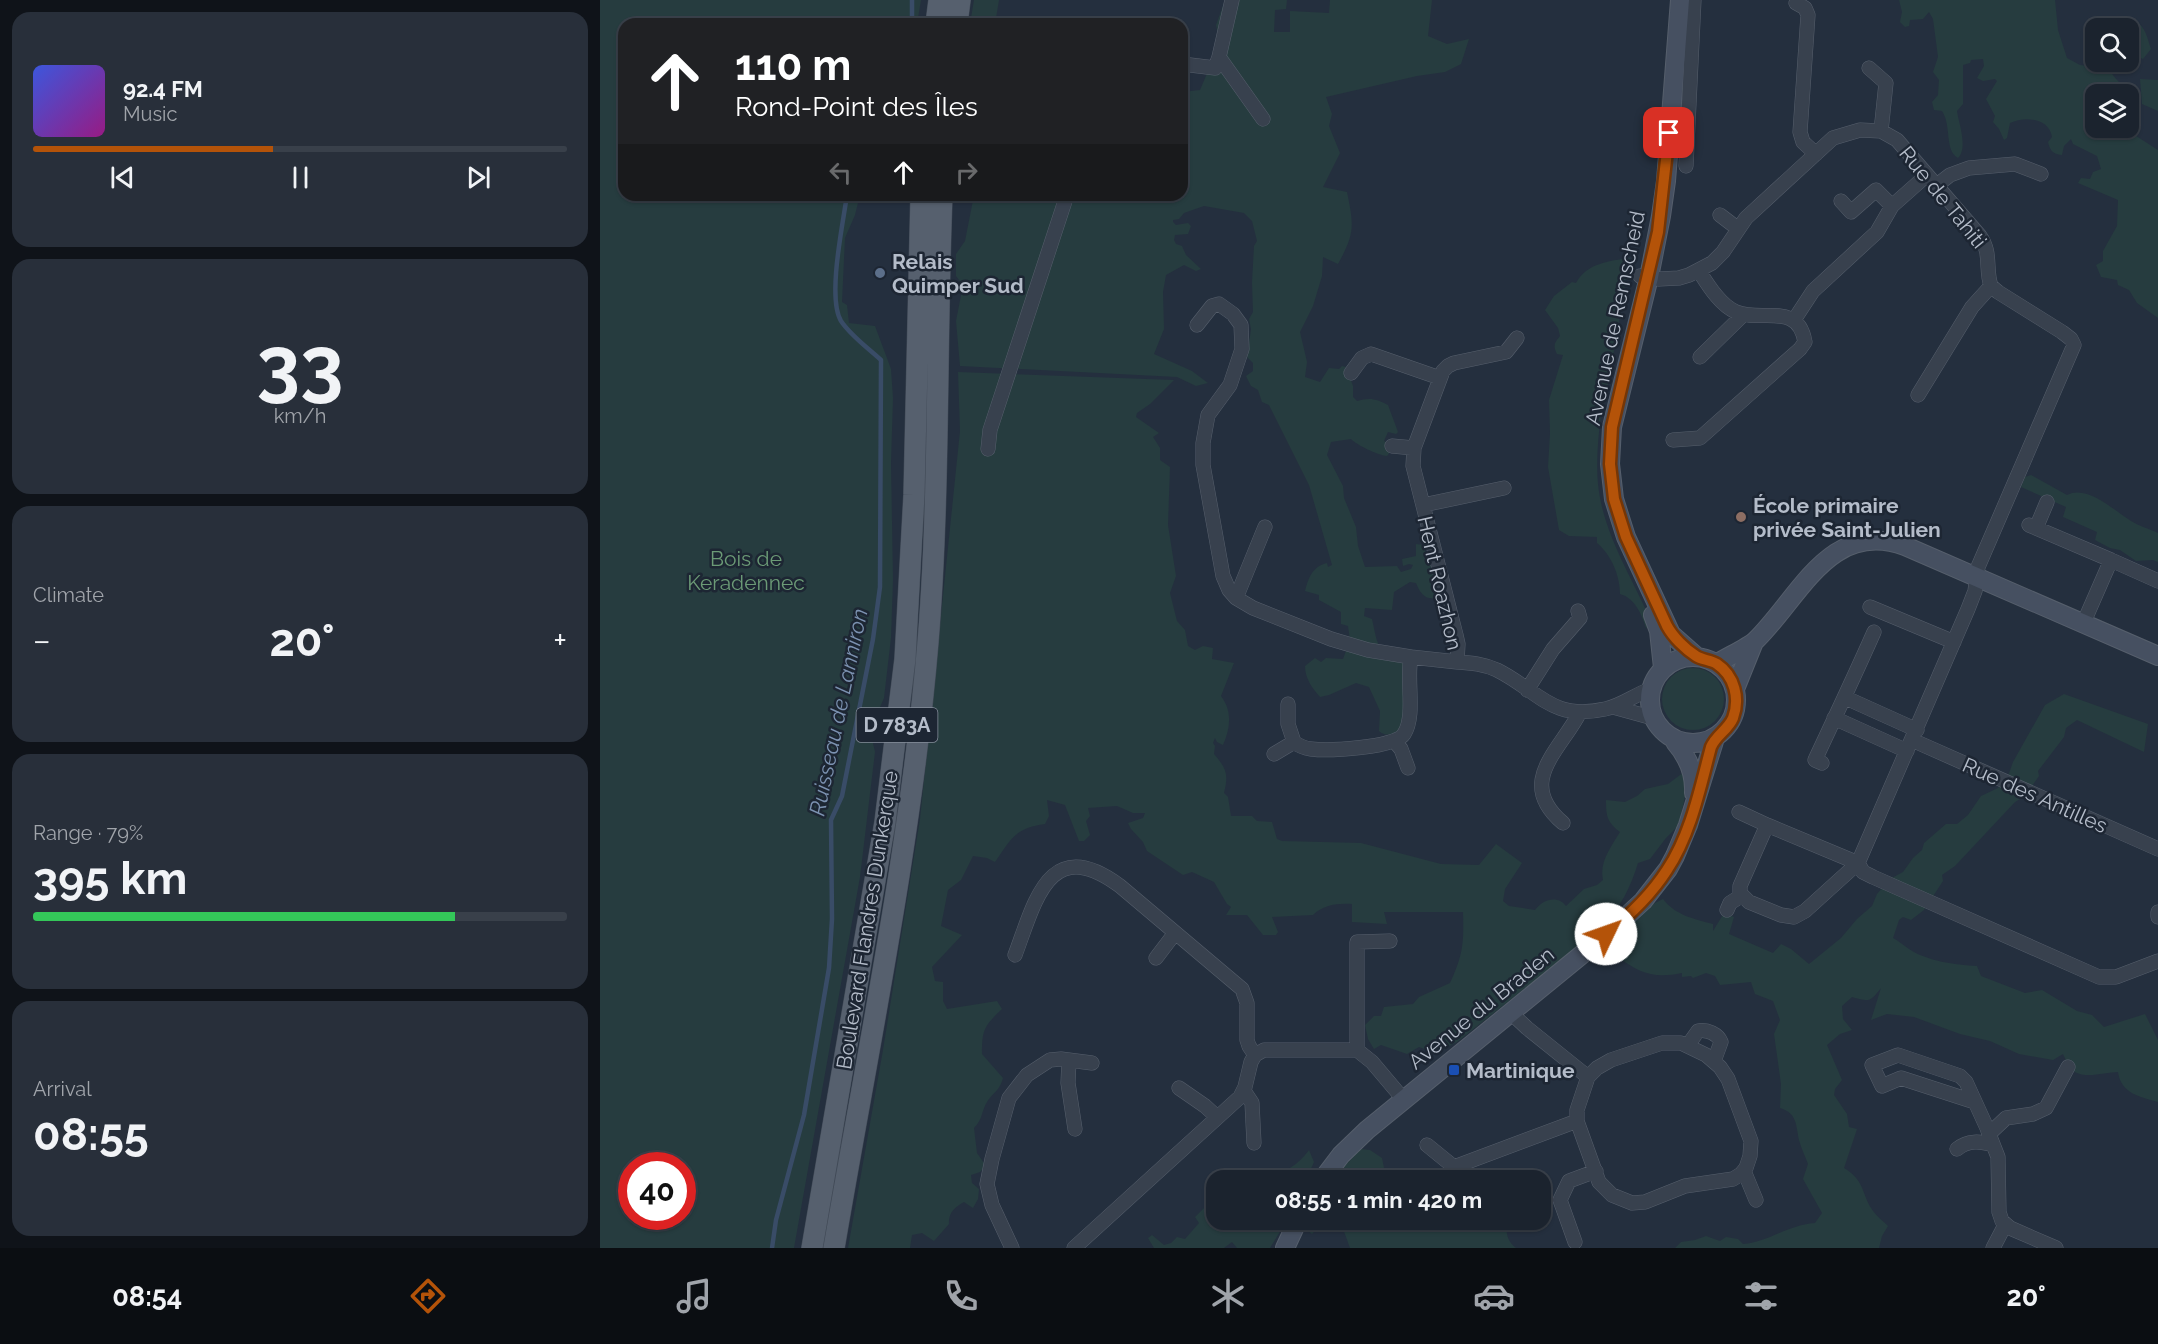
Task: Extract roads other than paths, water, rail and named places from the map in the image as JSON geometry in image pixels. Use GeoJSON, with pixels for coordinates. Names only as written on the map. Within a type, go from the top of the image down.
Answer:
{"type":"FeatureCollection","features":[{"type":"Feature","properties":{"kind":"main road"},"geometry":{"type":"LineString","coordinates":[[937,18],[939,0]]}},
{"type":"Feature","properties":{"kind":"main road"},"geometry":{"type":"LineString","coordinates":[[958,18],[960,0]]}},
{"type":"Feature","properties":{"kind":"main road","name":"Boulevard Flandres Dunkerque"},"geometry":{"type":"LineString","coordinates":[[812,1248],[881,845],[905,659],[914,495],[921,201]]}},
{"type":"Feature","properties":{"kind":"main road","name":"Boulevard Flandres Dunkerque"},"geometry":{"type":"LineString","coordinates":[[834,1248],[896,887],[923,686],[933,548],[942,201]]}},
{"type":"Feature","properties":{"kind":"street"},"geometry":{"type":"LineString","coordinates":[[1188,65],[1215,68],[1232,0]]}},
{"type":"Feature","properties":{"kind":"street","name":"Avenue de Remscheid"},"geometry":{"type":"LineString","coordinates":[[1663,668],[1656,624],[1620,546],[1608,511],[1601,467],[1607,409],[1660,224],[1670,0]]}},
{"type":"Feature","properties":{"kind":"street","name":"Avenue de Remscheid"},"geometry":{"type":"LineString","coordinates":[[1664,145],[1680,0]]}},
{"type":"Feature","properties":{"kind":"street"},"geometry":{"type":"LineString","coordinates":[[1686,166],[1694,0]]}},
{"type":"Feature","properties":{"kind":"street"},"geometry":{"type":"LineString","coordinates":[[1796,3],[1805,8],[1808,20],[1800,132],[1803,142],[1816,154]]}},
{"type":"Feature","properties":{"kind":"street"},"geometry":{"type":"LineString","coordinates":[[1219,57],[1263,119]]}},
{"type":"Feature","properties":{"kind":"street"},"geometry":{"type":"LineString","coordinates":[[1869,68],[1886,83],[1881,131]]}},
{"type":"Feature","properties":{"kind":"street","name":"Rue de Tahiti"},"geometry":{"type":"LineString","coordinates":[[1644,276],[1664,279],[1679,278],[1699,271],[1716,259],[1737,228],[1833,138],[1860,130],[1881,131],[1897,141],[1937,185],[1984,242],[1988,254],[1991,286]]}},
{"type":"Feature","properties":{"kind":"street"},"geometry":{"type":"LineString","coordinates":[[1664,145],[1678,142],[1688,134]]}},
{"type":"Feature","properties":{"kind":"street"},"geometry":{"type":"LineString","coordinates":[[1937,185],[1950,175],[1969,168],[2015,164],[2041,174]]}},
{"type":"Feature","properties":{"kind":"street"},"geometry":{"type":"LineString","coordinates":[[1794,320],[1813,291],[1880,228],[1892,206],[1927,175]]}},
{"type":"Feature","properties":{"kind":"street"},"geometry":{"type":"LineString","coordinates":[[1841,201],[1851,212],[1876,190],[1892,206]]}},
{"type":"Feature","properties":{"kind":"street"},"geometry":{"type":"LineString","coordinates":[[988,449],[990,430],[1064,201]]}},
{"type":"Feature","properties":{"kind":"street"},"geometry":{"type":"LineString","coordinates":[[1720,214],[1737,228]]}},
{"type":"Feature","properties":{"kind":"street"},"geometry":{"type":"LineString","coordinates":[[1673,440],[1700,438],[1800,350],[1805,342],[1802,329],[1794,320],[1782,316],[1744,314],[1733,311],[1699,271]]}},
{"type":"Feature","properties":{"kind":"street","name":"Avenue de Remscheid"},"geometry":{"type":"LineString","coordinates":[[1644,276],[1612,427],[1610,464],[1612,480],[1616,505],[1626,537],[1671,634],[1697,657]]}},
{"type":"Feature","properties":{"kind":"street"},"geometry":{"type":"LineString","coordinates":[[1741,896],[1781,915],[1794,918],[1805,911],[1858,863],[1973,598],[1978,567],[2074,345],[2071,339],[2062,332],[1991,286],[1972,307],[1918,395]]}},
{"type":"Feature","properties":{"kind":"street"},"geometry":{"type":"LineString","coordinates":[[1197,325],[1212,306],[1219,304],[1238,319],[1242,330],[1242,350],[1238,368],[1230,385],[1208,415],[1202,454],[1221,565],[1226,584],[1236,598]]}},
{"type":"Feature","properties":{"kind":"street"},"geometry":{"type":"LineString","coordinates":[[1700,357],[1744,314]]}},
{"type":"Feature","properties":{"kind":"street"},"geometry":{"type":"LineString","coordinates":[[1352,373],[1362,358],[1377,354],[1440,378],[1448,366],[1506,352],[1517,338]]}},
{"type":"Feature","properties":{"kind":"street","name":"Hent Roazhon"},"geometry":{"type":"LineString","coordinates":[[1440,378],[1414,448],[1413,466],[1458,644],[1457,662]]}},
{"type":"Feature","properties":{"kind":"street"},"geometry":{"type":"LineString","coordinates":[[1392,446],[1414,448]]}},
{"type":"Feature","properties":{"kind":"street","name":"Hent Roazhon"},"geometry":{"type":"LineString","coordinates":[[1423,505],[1504,488]]}},
{"type":"Feature","properties":{"kind":"street"},"geometry":{"type":"LineString","coordinates":[[2047,501],[2032,526],[2158,581]]}},
{"type":"Feature","properties":{"kind":"street"},"geometry":{"type":"LineString","coordinates":[[1236,598],[1266,527]]}},
{"type":"Feature","properties":{"kind":"street"},"geometry":{"type":"LineString","coordinates":[[1716,664],[1754,642],[1824,562],[1859,541],[1884,540],[1978,577],[2158,656]]}},
{"type":"Feature","properties":{"kind":"street"},"geometry":{"type":"LineString","coordinates":[[2083,624],[2111,560]]}},
{"type":"Feature","properties":{"kind":"street","name":"Hent Roazhon"},"geometry":{"type":"LineString","coordinates":[[1236,598],[1253,608],[1338,641],[1368,650],[1490,667],[1506,675],[1553,707],[1580,712],[1613,707],[1634,695],[1651,689]]}},
{"type":"Feature","properties":{"kind":"street"},"geometry":{"type":"LineString","coordinates":[[1870,607],[1954,642]]}},
{"type":"Feature","properties":{"kind":"street"},"geometry":{"type":"LineString","coordinates":[[1527,690],[1553,649],[1580,618],[1578,611]]}},
{"type":"Feature","properties":{"kind":"street"},"geometry":{"type":"LineString","coordinates":[[1822,763],[1815,760],[1846,698],[1874,632]]}},
{"type":"Feature","properties":{"kind":"street"},"geometry":{"type":"LineString","coordinates":[[1735,689],[1754,642]]}},
{"type":"Feature","properties":{"kind":"street"},"geometry":{"type":"LineString","coordinates":[[1288,704],[1288,724],[1294,742],[1302,747],[1314,750],[1365,747],[1395,742],[1405,734],[1408,721],[1411,657]]}},
{"type":"Feature","properties":{"kind":"street"},"geometry":{"type":"LineString","coordinates":[[1697,657],[1716,664],[1727,674],[1735,689],[1733,718],[1715,738],[1692,744],[1676,742],[1659,729],[1653,718],[1649,705],[1655,679],[1663,668],[1679,659],[1697,657]]}},
{"type":"Feature","properties":{"kind":"street"},"geometry":{"type":"LineString","coordinates":[[1846,698],[1912,740]]}},
{"type":"Feature","properties":{"kind":"street","name":"Hent Roazhon"},"geometry":{"type":"LineString","coordinates":[[1613,707],[1653,718]]}},
{"type":"Feature","properties":{"kind":"street"},"geometry":{"type":"LineString","coordinates":[[1563,822],[1546,804],[1542,794],[1542,784],[1548,759],[1580,712]]}},
{"type":"Feature","properties":{"kind":"street"},"geometry":{"type":"LineString","coordinates":[[1834,718],[1912,740]]}},
{"type":"Feature","properties":{"kind":"street","name":"Avenue du Braden"},"geometry":{"type":"LineString","coordinates":[[1331,1170],[1357,1139],[1619,924],[1643,901],[1668,869],[1686,832],[1715,738]]}},
{"type":"Feature","properties":{"kind":"street","name":"Rue des Antilles"},"geometry":{"type":"LineString","coordinates":[[1912,740],[2158,849]]}},
{"type":"Feature","properties":{"kind":"street"},"geometry":{"type":"LineString","coordinates":[[1275,754],[1294,742]]}},
{"type":"Feature","properties":{"kind":"street"},"geometry":{"type":"LineString","coordinates":[[1395,742],[1401,749],[1408,768]]}},
{"type":"Feature","properties":{"kind":"street","name":"Avenue du Braden"},"geometry":{"type":"LineString","coordinates":[[1676,742],[1693,771],[1694,804]]}},
{"type":"Feature","properties":{"kind":"street"},"geometry":{"type":"LineString","coordinates":[[1739,812],[1858,863],[1863,872],[1873,878],[2104,978],[2116,977],[2158,961]]}},
{"type":"Feature","properties":{"kind":"street"},"geometry":{"type":"LineString","coordinates":[[1741,896],[1740,886],[1767,825]]}},
{"type":"Feature","properties":{"kind":"street"},"geometry":{"type":"LineString","coordinates":[[1015,955],[1031,910],[1043,885],[1054,874],[1070,868],[1089,869],[1110,878],[1245,993],[1247,1040],[1255,1055]]}},
{"type":"Feature","properties":{"kind":"street"},"geometry":{"type":"LineString","coordinates":[[1727,910],[1730,903],[1741,896]]}},
{"type":"Feature","properties":{"kind":"street"},"geometry":{"type":"LineString","coordinates":[[1156,958],[1175,933]]}},
{"type":"Feature","properties":{"kind":"street"},"geometry":{"type":"LineString","coordinates":[[1357,1050],[1357,942],[1390,941]]}},
{"type":"Feature","properties":{"kind":"street"},"geometry":{"type":"LineString","coordinates":[[1511,1013],[1588,1077]]}},
{"type":"Feature","properties":{"kind":"street"},"geometry":{"type":"LineString","coordinates":[[1688,1045],[1698,1030],[1706,1030],[1719,1037],[1721,1042],[1714,1061]]}},
{"type":"Feature","properties":{"kind":"street"},"geometry":{"type":"LineString","coordinates":[[1672,1041],[1688,1045],[1714,1061],[1728,1079],[1751,1141],[1750,1156],[1744,1171],[1733,1179],[1685,1186],[1637,1203],[1625,1201],[1606,1192],[1599,1182],[1577,1121],[1577,1110],[1588,1077],[1603,1064],[1647,1046],[1672,1041]]}},
{"type":"Feature","properties":{"kind":"street"},"geometry":{"type":"LineString","coordinates":[[1074,1248],[1244,1091],[1255,1055],[1264,1050],[1357,1050],[1372,1062],[1404,1100]]}},
{"type":"Feature","properties":{"kind":"street"},"geometry":{"type":"LineString","coordinates":[[1975,1102],[1901,1078],[1882,1086],[1872,1065],[1898,1055],[1964,1079],[1975,1102],[1991,1139],[1999,1162],[1999,1212],[2005,1225],[2056,1248]]}},
{"type":"Feature","properties":{"kind":"street"},"geometry":{"type":"LineString","coordinates":[[1012,1248],[992,1205],[987,1184],[990,1165],[1013,1090],[1027,1075],[1050,1060],[1092,1063]]}},
{"type":"Feature","properties":{"kind":"street"},"geometry":{"type":"LineString","coordinates":[[1070,1060],[1068,1083],[1075,1129]]}},
{"type":"Feature","properties":{"kind":"street"},"geometry":{"type":"LineString","coordinates":[[1956,1149],[1962,1145],[1991,1139],[2006,1118],[2033,1114],[2046,1108],[2068,1067]]}},
{"type":"Feature","properties":{"kind":"street"},"geometry":{"type":"LineString","coordinates":[[1179,1088],[1205,1106],[1216,1118]]}},
{"type":"Feature","properties":{"kind":"street"},"geometry":{"type":"LineString","coordinates":[[1244,1091],[1253,1107],[1254,1143]]}},
{"type":"Feature","properties":{"kind":"street"},"geometry":{"type":"LineString","coordinates":[[1427,1145],[1454,1167],[1577,1121]]}},
{"type":"Feature","properties":{"kind":"street"},"geometry":{"type":"LineString","coordinates":[[1575,1242],[1560,1200],[1569,1181],[1596,1171]]}},
{"type":"Feature","properties":{"kind":"street"},"geometry":{"type":"LineString","coordinates":[[1744,1171],[1756,1200]]}},
{"type":"Feature","properties":{"kind":"street"},"geometry":{"type":"LineString","coordinates":[[1993,1248],[2005,1225]]}},
{"type":"Feature","properties":{"kind":"street"},"geometry":{"type":"LineString","coordinates":[[1285,1248],[1293,1230]]}},
{"type":"Feature","properties":{"kind":"waterway","name":"Ruisseau de Lanniron"},"geometry":{"type":"LineString","coordinates":[[912,0],[912,18]]}},
{"type":"Feature","properties":{"kind":"waterway","name":"Ruisseau de Lanniron"},"geometry":{"type":"LineString","coordinates":[[772,1248],[776,1220],[804,1115],[829,968],[832,919],[831,820],[842,796],[873,639],[880,587],[881,360],[850,332],[841,321],[837,310],[835,296],[837,260],[846,201]]}},
{"type":"Feature","properties":{"kind":"place","name":"Relais Quimper Sud"},"geometry":{"type":"Point","coordinates":[880,273]}},
{"type":"Feature","properties":{"kind":"place","name":"École primaire privée Saint-Julien"},"geometry":{"type":"Point","coordinates":[1741,517]}},
{"type":"Feature","properties":{"kind":"place","name":"Martinique"},"geometry":{"type":"Point","coordinates":[1454,1070]}},
{"type":"Feature","properties":{"kind":"park label","name":"Bois de Keradennec"},"geometry":{"type":"Point","coordinates":[746,570]}}]}
